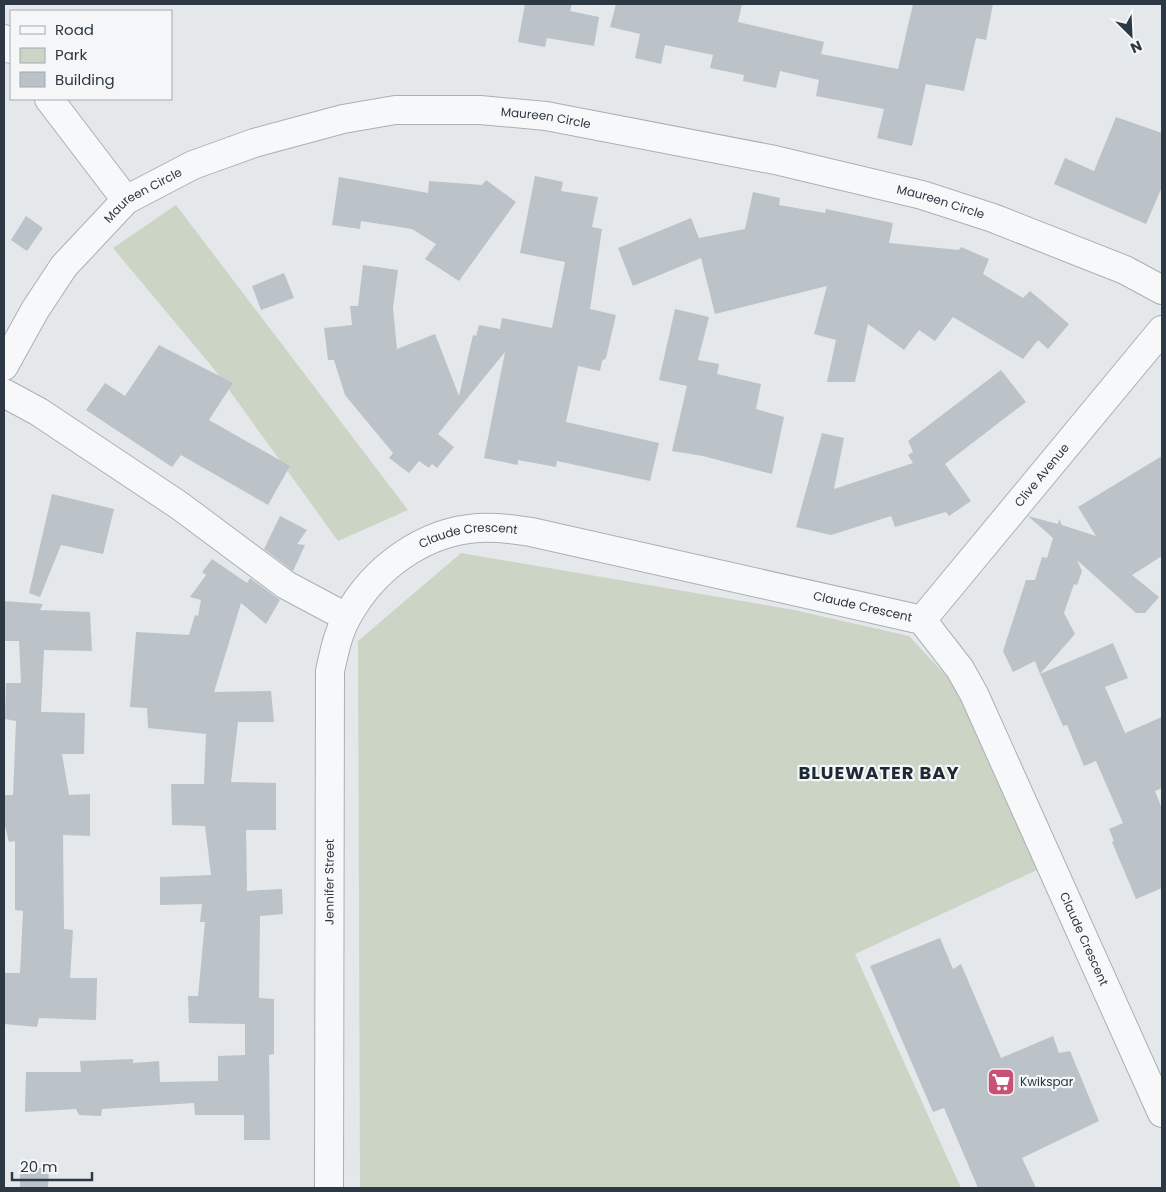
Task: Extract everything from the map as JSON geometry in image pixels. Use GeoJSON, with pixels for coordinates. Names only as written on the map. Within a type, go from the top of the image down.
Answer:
{"type":"FeatureCollection","features":[{"type":"Feature","properties":{"kind":"street"},"geometry":{"type":"LineString","coordinates":[[50,100],[126,200]]}},
{"type":"Feature","properties":{"kind":"street","name":"Maureen Circle"},"geometry":{"type":"LineString","coordinates":[[4,366],[35,310],[64,266],[126,200],[193,165],[254,143],[343,119],[395,110],[480,110],[546,116],[775,160],[922,195],[1051,241],[1125,270],[1162,290]]}},
{"type":"Feature","properties":{"kind":"street","name":"Clive Avenue"},"geometry":{"type":"LineString","coordinates":[[922,620],[1162,330]]}},
{"type":"Feature","properties":{"kind":"street"},"geometry":{"type":"LineString","coordinates":[[4,393],[39,412],[178,505],[286,585],[346,617]]}},
{"type":"Feature","properties":{"kind":"street","name":"Claude Crescent"},"geometry":{"type":"LineString","coordinates":[[369,584],[393,562],[420,544],[448,534],[477,528],[504,528],[531,532],[922,620],[960,669],[974,694],[1162,1113]]}},
{"type":"Feature","properties":{"kind":"street","name":"Jennifer Street"},"geometry":{"type":"LineString","coordinates":[[329,1188],[330,671],[346,617],[369,584]]}},
{"type":"Feature","properties":{"kind":"green space"},"geometry":{"type":"Polygon","coordinates":[[[176,205],[408,510],[338,541],[214,369],[113,248],[176,205]]]}},
{"type":"Feature","properties":{"kind":"green space"},"geometry":{"type":"Polygon","coordinates":[[[461,553],[794,610],[909,636],[955,685],[1037,870],[855,954],[961,1188],[360,1188],[358,641],[461,553]]]}},
{"type":"Feature","properties":{"kind":"building"},"geometry":{"type":"Polygon","coordinates":[[[525,4],[572,4],[570,11],[599,17],[594,46],[547,38],[545,47],[518,42],[525,4]]]}},
{"type":"Feature","properties":{"kind":"building"},"geometry":{"type":"Polygon","coordinates":[[[616,4],[742,4],[738,22],[824,42],[821,54],[898,69],[913,4],[993,4],[986,40],[976,38],[964,91],[926,84],[912,146],[877,138],[884,109],[816,96],[819,80],[780,71],[776,88],[743,81],[744,75],[710,68],[713,55],[665,45],[661,64],[635,58],[640,34],[610,27],[616,4]]]}},
{"type":"Feature","properties":{"kind":"building"},"geometry":{"type":"Polygon","coordinates":[[[1116,117],[1162,133],[1162,187],[1146,224],[1054,184],[1065,158],[1094,171],[1116,117]]]}},
{"type":"Feature","properties":{"kind":"building"},"geometry":{"type":"Polygon","coordinates":[[[535,176],[563,182],[561,191],[598,197],[592,227],[602,229],[590,309],[616,315],[606,358],[602,361],[600,371],[578,366],[566,422],[659,443],[650,481],[557,461],[556,467],[518,460],[518,465],[484,458],[505,352],[438,434],[454,447],[437,468],[432,464],[429,468],[419,461],[409,473],[389,458],[393,453],[345,395],[334,360],[328,360],[324,328],[352,325],[350,306],[358,306],[363,265],[398,270],[393,308],[397,349],[435,334],[459,396],[473,335],[476,336],[479,325],[500,329],[502,318],[552,328],[565,262],[520,253],[535,176]]]}},
{"type":"Feature","properties":{"kind":"building"},"geometry":{"type":"Polygon","coordinates":[[[339,177],[428,193],[429,181],[482,185],[486,180],[516,202],[459,281],[425,259],[436,244],[412,229],[361,221],[360,229],[332,225],[339,177]]]}},
{"type":"Feature","properties":{"kind":"building"},"geometry":{"type":"Polygon","coordinates":[[[753,192],[780,198],[779,205],[825,213],[826,209],[893,223],[889,243],[959,250],[961,247],[989,259],[983,274],[1023,298],[1030,291],[1069,324],[1048,349],[1038,340],[1023,359],[953,317],[935,341],[919,330],[904,350],[868,324],[855,382],[827,382],[836,340],[814,334],[827,286],[715,314],[701,258],[633,286],[618,248],[691,218],[699,238],[745,229],[753,192]]]}},
{"type":"Feature","properties":{"kind":"building"},"geometry":{"type":"Polygon","coordinates":[[[26,216],[43,228],[27,251],[11,240],[26,216]]]}},
{"type":"Feature","properties":{"kind":"building"},"geometry":{"type":"Polygon","coordinates":[[[284,273],[294,298],[261,310],[252,286],[284,273]]]}},
{"type":"Feature","properties":{"kind":"building"},"geometry":{"type":"Polygon","coordinates":[[[675,309],[709,317],[698,360],[719,364],[717,374],[761,384],[756,409],[784,417],[772,474],[703,456],[672,451],[687,386],[659,380],[675,309]]]}},
{"type":"Feature","properties":{"kind":"building"},"geometry":{"type":"Polygon","coordinates":[[[159,345],[233,383],[209,420],[290,466],[268,505],[181,455],[172,467],[86,410],[105,383],[125,396],[159,345]]]}},
{"type":"Feature","properties":{"kind":"building"},"geometry":{"type":"Polygon","coordinates":[[[1001,370],[1026,402],[945,464],[971,501],[949,516],[946,512],[895,527],[891,516],[831,535],[796,527],[822,433],[844,438],[834,489],[913,463],[908,455],[913,452],[908,441],[1001,370]]]}},
{"type":"Feature","properties":{"kind":"building"},"geometry":{"type":"Polygon","coordinates":[[[1162,456],[1162,556],[1132,575],[1159,597],[1145,613],[1136,613],[1077,560],[1082,571],[1077,585],[1074,584],[1064,613],[1075,634],[1040,674],[1035,661],[1013,672],[1003,651],[1026,580],[1035,580],[1042,557],[1047,558],[1053,538],[1028,516],[1058,524],[1059,519],[1062,525],[1096,536],[1078,507],[1162,456]]]}},
{"type":"Feature","properties":{"kind":"building"},"geometry":{"type":"Polygon","coordinates":[[[52,494],[114,509],[103,554],[61,545],[40,597],[29,593],[52,494]]]}},
{"type":"Feature","properties":{"kind":"building"},"geometry":{"type":"Polygon","coordinates":[[[280,516],[307,530],[297,544],[305,545],[293,571],[264,549],[280,516]]]}},
{"type":"Feature","properties":{"kind":"building"},"geometry":{"type":"Polygon","coordinates":[[[212,559],[247,583],[250,578],[280,600],[266,624],[241,603],[214,692],[271,691],[274,722],[238,722],[231,782],[276,783],[276,830],[246,830],[247,891],[282,889],[283,914],[260,916],[259,998],[274,999],[274,1054],[269,1055],[270,1140],[244,1140],[244,1115],[195,1115],[194,1103],[102,1109],[101,1116],[79,1115],[76,1109],[25,1112],[26,1072],[81,1072],[80,1061],[133,1059],[133,1063],[159,1061],[160,1082],[218,1081],[218,1056],[245,1055],[245,1024],[189,1023],[188,996],[198,996],[205,922],[200,922],[202,904],[160,905],[160,877],[211,875],[205,826],[172,825],[171,784],[204,784],[206,734],[148,728],[147,708],[130,707],[136,632],[189,635],[195,615],[198,616],[201,600],[190,597],[206,575],[202,572],[212,559]]]}},
{"type":"Feature","properties":{"kind":"building"},"geometry":{"type":"Polygon","coordinates":[[[4,601],[43,604],[40,610],[90,612],[92,651],[44,650],[41,712],[85,713],[84,754],[62,754],[69,795],[90,794],[90,836],[63,835],[64,929],[73,930],[70,978],[97,978],[96,1020],[39,1018],[37,1027],[4,1024],[4,973],[20,973],[23,911],[15,910],[15,841],[9,842],[4,822],[4,795],[13,795],[16,721],[5,719],[6,683],[21,683],[19,641],[4,641],[4,601]]]}},
{"type":"Feature","properties":{"kind":"building"},"geometry":{"type":"Polygon","coordinates":[[[1113,643],[1128,678],[1105,687],[1125,733],[1162,717],[1162,788],[1155,791],[1162,809],[1162,888],[1136,899],[1112,842],[1114,841],[1109,829],[1123,823],[1096,761],[1084,766],[1067,725],[1063,726],[1040,674],[1113,643]]]}},
{"type":"Feature","properties":{"kind":"building","name":"Kwikspar"},"geometry":{"type":"Polygon","coordinates":[[[940,938],[953,969],[961,964],[1001,1058],[1053,1036],[1059,1053],[1070,1051],[1099,1121],[1022,1158],[1036,1188],[978,1188],[944,1108],[933,1112],[870,966],[940,938]]]}},
{"type":"Feature","properties":{"kind":"building"},"geometry":{"type":"Polygon","coordinates":[[[20,1168],[49,1168],[48,1188],[20,1188],[20,1168]]]}},
{"type":"Feature","properties":{"kind":"place","name":"Kwikspar"},"geometry":{"type":"Point","coordinates":[1001,1082]}},
{"type":"Feature","properties":{"kind":"district","name":"BLUEWATER BAY"},"geometry":{"type":"Point","coordinates":[879,773]}}]}
